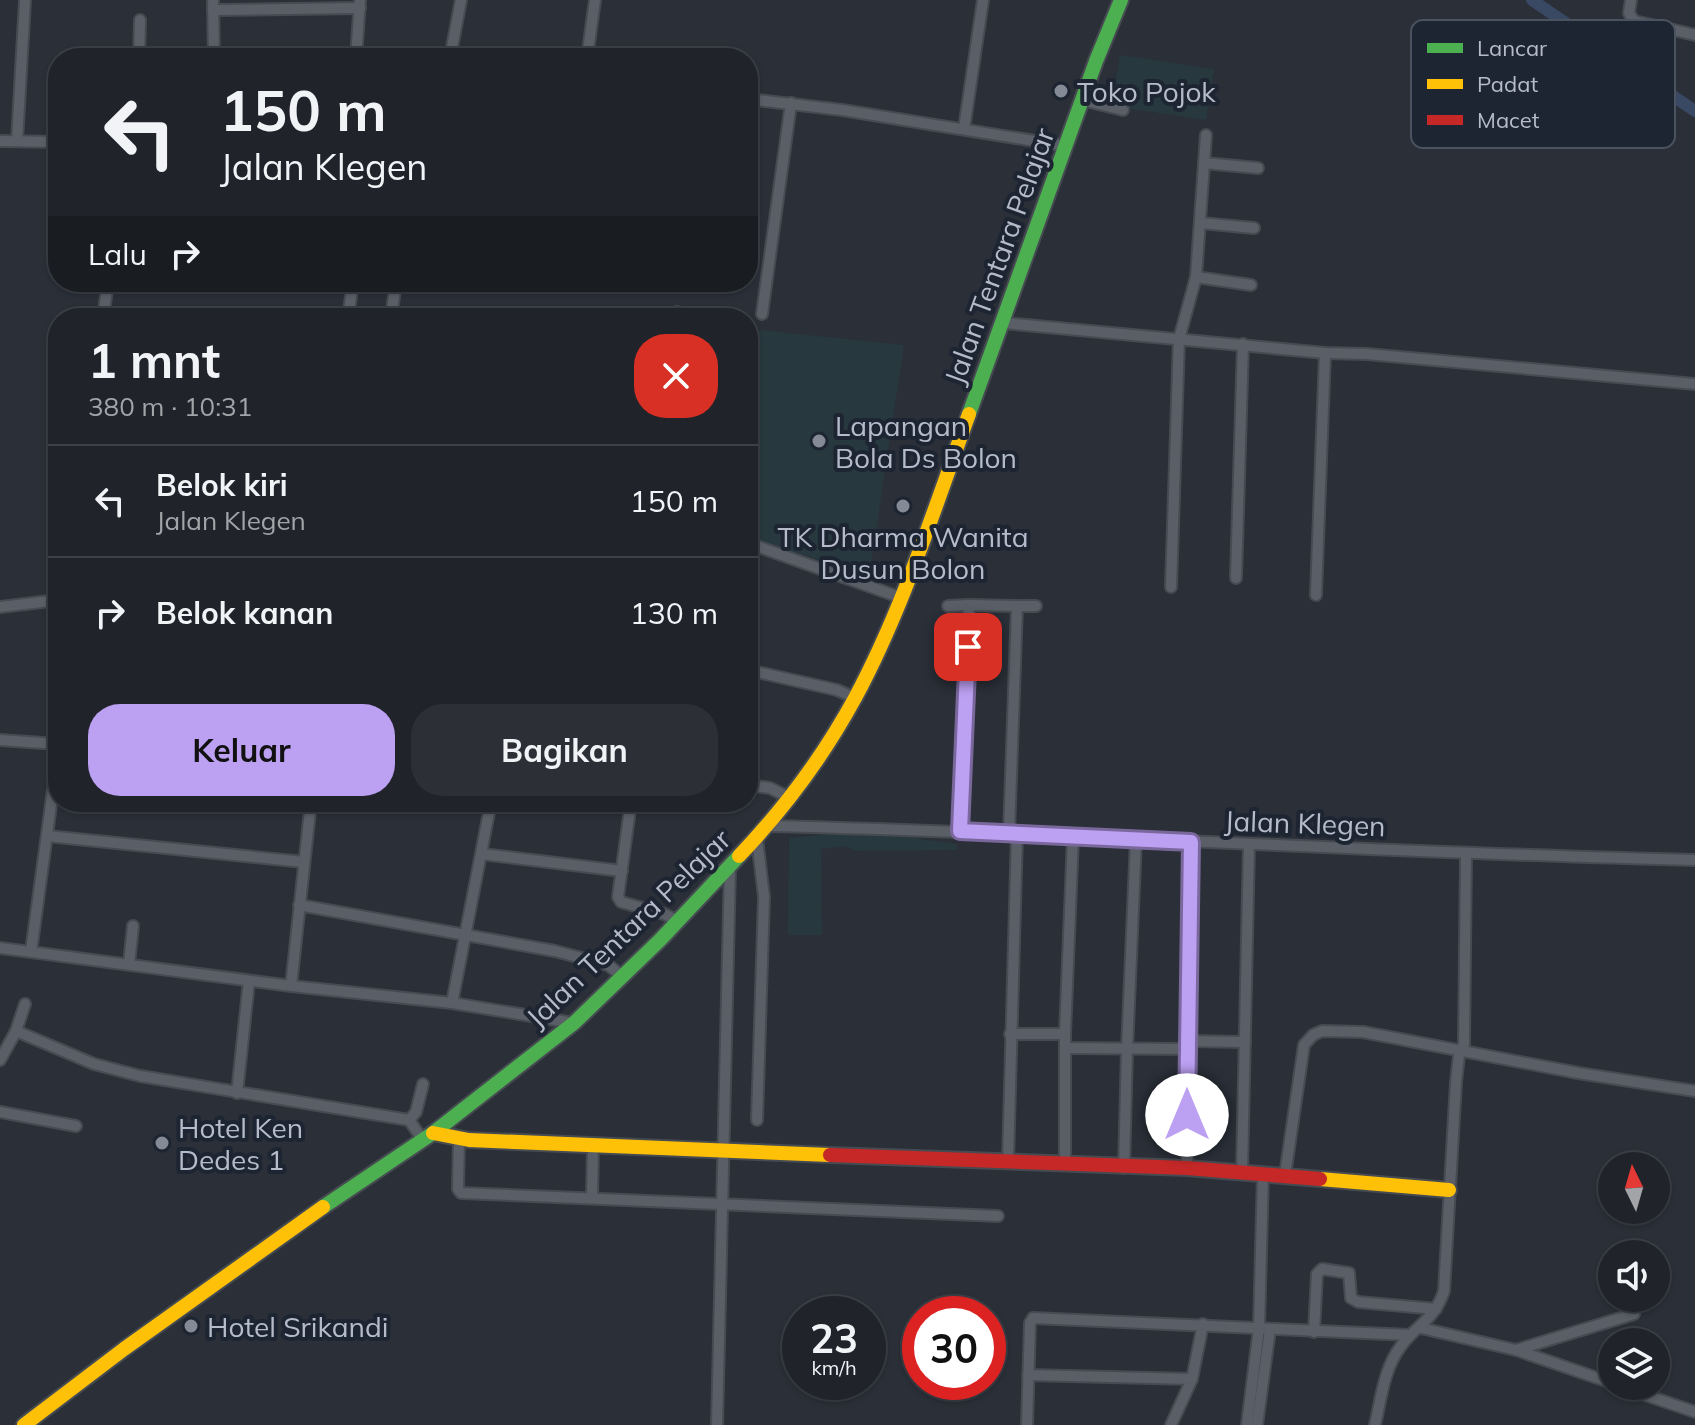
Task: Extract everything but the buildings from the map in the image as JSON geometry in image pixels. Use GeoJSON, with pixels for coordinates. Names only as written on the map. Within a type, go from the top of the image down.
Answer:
{"type":"FeatureCollection","features":[{"type":"Feature","properties":{"kind":"main road","name":"Jalan Tentara Pelajar"},"geometry":{"type":"LineString","coordinates":[[24,1425],[137,1340],[361,1180],[428,1136],[574,1023],[678,921],[768,826],[855,698],[882,642],[935,510],[1121,0]]}},
{"type":"Feature","properties":{"kind":"main road"},"geometry":{"type":"LineString","coordinates":[[428,1136],[593,1146],[1187,1168],[1449,1190]]}},
{"type":"Feature","properties":{"kind":"street"},"geometry":{"type":"LineString","coordinates":[[17,141],[25,0]]}},
{"type":"Feature","properties":{"kind":"street"},"geometry":{"type":"LineString","coordinates":[[452,48],[461,0]]}},
{"type":"Feature","properties":{"kind":"street"},"geometry":{"type":"LineString","coordinates":[[588,48],[595,0]]}},
{"type":"Feature","properties":{"kind":"street"},"geometry":{"type":"LineString","coordinates":[[964,129],[983,0]]}},
{"type":"Feature","properties":{"kind":"street"},"geometry":{"type":"LineString","coordinates":[[1631,0],[1629,13],[1633,20]]}},
{"type":"Feature","properties":{"kind":"street"},"geometry":{"type":"LineString","coordinates":[[214,48],[213,5],[360,4],[357,48]]}},
{"type":"Feature","properties":{"kind":"street"},"geometry":{"type":"LineString","coordinates":[[139,48],[140,20]]}},
{"type":"Feature","properties":{"kind":"street"},"geometry":{"type":"LineString","coordinates":[[1675,30],[1695,35]]}},
{"type":"Feature","properties":{"kind":"street"},"geometry":{"type":"LineString","coordinates":[[758,100],[1066,146]]}},
{"type":"Feature","properties":{"kind":"street"},"geometry":{"type":"LineString","coordinates":[[1082,100],[1123,110]]}},
{"type":"Feature","properties":{"kind":"street"},"geometry":{"type":"LineString","coordinates":[[762,314],[791,103]]}},
{"type":"Feature","properties":{"kind":"street"},"geometry":{"type":"LineString","coordinates":[[1171,587],[1179,339],[1196,277],[1206,135]]}},
{"type":"Feature","properties":{"kind":"street"},"geometry":{"type":"LineString","coordinates":[[0,141],[48,142]]}},
{"type":"Feature","properties":{"kind":"street"},"geometry":{"type":"LineString","coordinates":[[1204,163],[1258,168]]}},
{"type":"Feature","properties":{"kind":"street"},"geometry":{"type":"LineString","coordinates":[[1201,223],[1254,228]]}},
{"type":"Feature","properties":{"kind":"street"},"geometry":{"type":"LineString","coordinates":[[1196,277],[1251,285]]}},
{"type":"Feature","properties":{"kind":"street"},"geometry":{"type":"LineString","coordinates":[[1004,323],[1695,384]]}},
{"type":"Feature","properties":{"kind":"street"},"geometry":{"type":"LineString","coordinates":[[1236,578],[1243,344]]}},
{"type":"Feature","properties":{"kind":"street"},"geometry":{"type":"LineString","coordinates":[[1316,595],[1325,353]]}},
{"type":"Feature","properties":{"kind":"street"},"geometry":{"type":"LineString","coordinates":[[758,547],[899,597]]}},
{"type":"Feature","properties":{"kind":"street"},"geometry":{"type":"LineString","coordinates":[[0,607],[48,601]]}},
{"type":"Feature","properties":{"kind":"street"},"geometry":{"type":"LineString","coordinates":[[960,831],[969,605]]}},
{"type":"Feature","properties":{"kind":"street"},"geometry":{"type":"LineString","coordinates":[[948,606],[1036,606]]}},
{"type":"Feature","properties":{"kind":"street"},"geometry":{"type":"LineString","coordinates":[[1008,1161],[1017,606]]}},
{"type":"Feature","properties":{"kind":"street"},"geometry":{"type":"LineString","coordinates":[[758,672],[837,690],[855,698]]}},
{"type":"Feature","properties":{"kind":"street"},"geometry":{"type":"LineString","coordinates":[[0,740],[48,743]]}},
{"type":"Feature","properties":{"kind":"street"},"geometry":{"type":"LineString","coordinates":[[758,786],[770,788],[788,797]]}},
{"type":"Feature","properties":{"kind":"street"},"geometry":{"type":"LineString","coordinates":[[31,952],[50,812]]}},
{"type":"Feature","properties":{"kind":"street"},"geometry":{"type":"LineString","coordinates":[[291,986],[310,812]]}},
{"type":"Feature","properties":{"kind":"street"},"geometry":{"type":"LineString","coordinates":[[452,1003],[489,812]]}},
{"type":"Feature","properties":{"kind":"street"},"geometry":{"type":"LineString","coordinates":[[630,812],[618,897],[621,902],[678,921]]}},
{"type":"Feature","properties":{"kind":"street","name":"Jalan Klegen"},"geometry":{"type":"LineString","coordinates":[[768,826],[1013,833],[1466,855],[1695,860]]}},
{"type":"Feature","properties":{"kind":"street"},"geometry":{"type":"LineString","coordinates":[[47,836],[304,862]]}},
{"type":"Feature","properties":{"kind":"street"},"geometry":{"type":"LineString","coordinates":[[1065,1163],[1065,1034],[1073,837]]}},
{"type":"Feature","properties":{"kind":"street"},"geometry":{"type":"LineString","coordinates":[[757,839],[764,897],[757,1120]]}},
{"type":"Feature","properties":{"kind":"street"},"geometry":{"type":"LineString","coordinates":[[1124,1168],[1136,839]]}},
{"type":"Feature","properties":{"kind":"street"},"geometry":{"type":"LineString","coordinates":[[1187,1168],[1191,842]]}},
{"type":"Feature","properties":{"kind":"street"},"geometry":{"type":"LineString","coordinates":[[1242,1172],[1249,844]]}},
{"type":"Feature","properties":{"kind":"street"},"geometry":{"type":"LineString","coordinates":[[482,854],[622,871]]}},
{"type":"Feature","properties":{"kind":"street"},"geometry":{"type":"LineString","coordinates":[[1375,1425],[1389,1367],[1410,1335],[1421,1328],[1436,1309],[1444,1291],[1457,1064],[1464,1044],[1466,855]]}},
{"type":"Feature","properties":{"kind":"street"},"geometry":{"type":"LineString","coordinates":[[717,1425],[730,867]]}},
{"type":"Feature","properties":{"kind":"street"},"geometry":{"type":"LineString","coordinates":[[299,905],[555,951],[608,965],[622,976]]}},
{"type":"Feature","properties":{"kind":"street"},"geometry":{"type":"LineString","coordinates":[[129,964],[133,926]]}},
{"type":"Feature","properties":{"kind":"street"},"geometry":{"type":"LineString","coordinates":[[0,948],[249,981],[452,1003],[574,1023]]}},
{"type":"Feature","properties":{"kind":"street"},"geometry":{"type":"LineString","coordinates":[[237,1093],[249,981]]}},
{"type":"Feature","properties":{"kind":"street"},"geometry":{"type":"LineString","coordinates":[[0,1060],[16,1031],[25,1004]]}},
{"type":"Feature","properties":{"kind":"street"},"geometry":{"type":"LineString","coordinates":[[1285,1175],[1304,1045],[1313,1035],[1329,1030],[1363,1032],[1578,1073],[1695,1091]]}},
{"type":"Feature","properties":{"kind":"street"},"geometry":{"type":"LineString","coordinates":[[16,1031],[115,1071],[409,1120],[428,1136]]}},
{"type":"Feature","properties":{"kind":"street"},"geometry":{"type":"LineString","coordinates":[[1010,1034],[1065,1034]]}},
{"type":"Feature","properties":{"kind":"street"},"geometry":{"type":"LineString","coordinates":[[1065,1048],[1127,1050],[1245,1042]]}},
{"type":"Feature","properties":{"kind":"street"},"geometry":{"type":"LineString","coordinates":[[409,1120],[416,1112],[423,1084]]}},
{"type":"Feature","properties":{"kind":"street"},"geometry":{"type":"LineString","coordinates":[[0,1112],[76,1126]]}},
{"type":"Feature","properties":{"kind":"street"},"geometry":{"type":"LineString","coordinates":[[459,1139],[459,1192],[998,1216]]}},
{"type":"Feature","properties":{"kind":"street"},"geometry":{"type":"LineString","coordinates":[[592,1198],[593,1146]]}},
{"type":"Feature","properties":{"kind":"street"},"geometry":{"type":"LineString","coordinates":[[1257,1425],[1264,1328],[1263,1173]]}},
{"type":"Feature","properties":{"kind":"street"},"geometry":{"type":"LineString","coordinates":[[1314,1332],[1317,1274],[1322,1269],[1349,1273],[1351,1298],[1358,1302],[1436,1309]]}},
{"type":"Feature","properties":{"kind":"street"},"geometry":{"type":"LineString","coordinates":[[1516,1350],[1634,1314]]}},
{"type":"Feature","properties":{"kind":"street"},"geometry":{"type":"LineString","coordinates":[[1027,1425],[1030,1323],[1033,1318],[1410,1335]]}},
{"type":"Feature","properties":{"kind":"street"},"geometry":{"type":"LineString","coordinates":[[1171,1425],[1192,1379],[1203,1324]]}},
{"type":"Feature","properties":{"kind":"street"},"geometry":{"type":"LineString","coordinates":[[1421,1328],[1516,1350],[1598,1378]]}},
{"type":"Feature","properties":{"kind":"street"},"geometry":{"type":"LineString","coordinates":[[1247,1425],[1262,1348]]}},
{"type":"Feature","properties":{"kind":"street"},"geometry":{"type":"LineString","coordinates":[[1028,1375],[1192,1379]]}},
{"type":"Feature","properties":{"kind":"street"},"geometry":{"type":"LineString","coordinates":[[1660,1400],[1695,1412]]}},
{"type":"Feature","properties":{"kind":"shaded area"},"geometry":{"type":"Polygon","coordinates":[[[1120,55],[1214,69],[1206,120],[1112,106],[1120,55]]]}},
{"type":"Feature","properties":{"kind":"shaded area","name":"Lapangan Bola Ds Bolon"},"geometry":{"type":"Polygon","coordinates":[[[758,330],[904,345],[869,577],[758,539],[758,330]]]}},
{"type":"Feature","properties":{"kind":"shaded area"},"geometry":{"type":"Polygon","coordinates":[[[843,833],[911,834],[920,839],[957,844],[957,850],[856,851],[845,846],[821,849],[822,935],[788,935],[789,838],[843,833]]]}},
{"type":"Feature","properties":{"kind":"waterway"},"geometry":{"type":"LineString","coordinates":[[1532,0],[1561,20]]}},
{"type":"Feature","properties":{"kind":"waterway"},"geometry":{"type":"LineString","coordinates":[[1675,97],[1695,111]]}},
{"type":"Feature","properties":{"kind":"traffic: fast"},"geometry":{"type":"LineString","coordinates":[[969,414],[1096,61],[1121,0]]}},
{"type":"Feature","properties":{"kind":"traffic: fast"},"geometry":{"type":"LineString","coordinates":[[323,1207],[433,1133],[574,1023],[660,940],[739,856]]}},
{"type":"Feature","properties":{"kind":"traffic: slow"},"geometry":{"type":"LineString","coordinates":[[739,856],[802,781],[855,698],[903,594],[969,414]]}},
{"type":"Feature","properties":{"kind":"traffic: slow"},"geometry":{"type":"LineString","coordinates":[[433,1133],[469,1140],[830,1155]]}},
{"type":"Feature","properties":{"kind":"traffic: slow"},"geometry":{"type":"LineString","coordinates":[[1320,1179],[1449,1190]]}},
{"type":"Feature","properties":{"kind":"traffic: slow"},"geometry":{"type":"LineString","coordinates":[[24,1425],[124,1349],[323,1207]]}},
{"type":"Feature","properties":{"kind":"traffic: jam"},"geometry":{"type":"LineString","coordinates":[[830,1155],[1187,1168],[1320,1179]]}},
{"type":"Feature","properties":{"kind":"place","name":"Toko Pojok"},"geometry":{"type":"Point","coordinates":[1061,91]}},
{"type":"Feature","properties":{"kind":"place","name":"Lapangan Bola Ds Bolon"},"geometry":{"type":"Point","coordinates":[819,441]}},
{"type":"Feature","properties":{"kind":"place","name":"TK Dharma Wanita Dusun Bolon"},"geometry":{"type":"Point","coordinates":[903,506]}},
{"type":"Feature","properties":{"kind":"place","name":"Hotel Ken Dedes 1"},"geometry":{"type":"Point","coordinates":[162,1143]}},
{"type":"Feature","properties":{"kind":"place","name":"Hotel Srikandi"},"geometry":{"type":"Point","coordinates":[191,1326]}},
{"type":"Feature","properties":{"kind":"route"},"geometry":{"type":"LineString","coordinates":[[968,647],[960,831],[1191,842],[1187,1115]]}}]}
